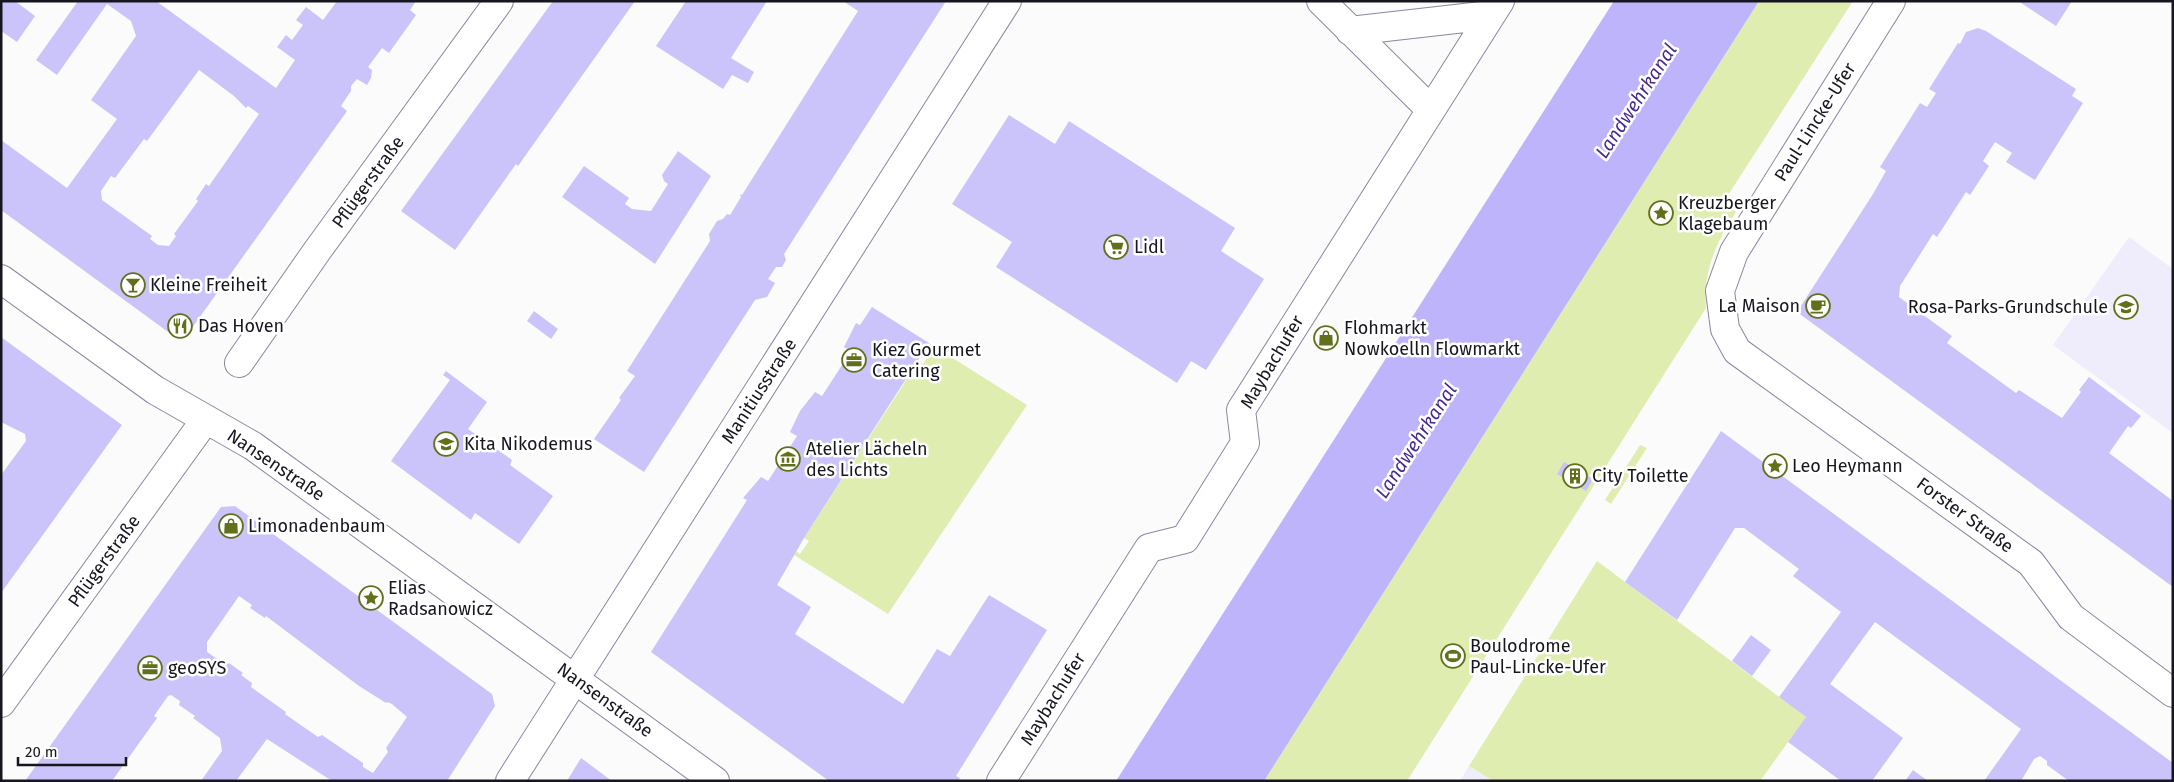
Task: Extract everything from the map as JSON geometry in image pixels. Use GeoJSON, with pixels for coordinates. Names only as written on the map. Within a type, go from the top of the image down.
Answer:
{"type":"FeatureCollection","features":[{"type":"Feature","properties":{"kind":"street","name":"Pflügerstraße"},"geometry":{"type":"LineString","coordinates":[[239,363],[317,251],[499,1]]}},
{"type":"Feature","properties":{"kind":"street","name":"Manitiusstraße"},"geometry":{"type":"LineString","coordinates":[[510,781],[1007,1]]}},
{"type":"Feature","properties":{"kind":"street"},"geometry":{"type":"LineString","coordinates":[[1321,1],[1431,110]]}},
{"type":"Feature","properties":{"kind":"street","name":"Paul-Lincke-Ufer"},"geometry":{"type":"LineString","coordinates":[[1725,330],[1720,291],[1734,252],[1891,1]]}},
{"type":"Feature","properties":{"kind":"street"},"geometry":{"type":"LineString","coordinates":[[1350,31],[1495,8]]}},
{"type":"Feature","properties":{"kind":"street","name":"Maybachufer"},"geometry":{"type":"LineString","coordinates":[[1001,781],[1149,548],[1185,539],[1245,443],[1240,410],[1495,8]]}},
{"type":"Feature","properties":{"kind":"street","name":"Nansenstraße"},"geometry":{"type":"LineString","coordinates":[[1,279],[155,390],[253,446],[716,781]]}},
{"type":"Feature","properties":{"kind":"street","name":"Forster Straße"},"geometry":{"type":"LineString","coordinates":[[1725,330],[1737,351],[2031,563],[2071,617],[2173,692]]}},
{"type":"Feature","properties":{"kind":"street","name":"Pflügerstraße"},"geometry":{"type":"LineString","coordinates":[[1,703],[206,420]]}},
{"type":"Feature","properties":{"kind":"shaded area","name":"Rosa-Parks-Grundschule"},"geometry":{"type":"Polygon","coordinates":[[[2129,237],[2173,269],[2173,433],[2053,345],[2129,237]]]}},
{"type":"Feature","properties":{"kind":"shaded area"},"geometry":{"type":"Polygon","coordinates":[[[1469,766],[1493,781],[1460,781],[1469,766]]]}},
{"type":"Feature","properties":{"kind":"green space"},"geometry":{"type":"Polygon","coordinates":[[[1759,1],[1853,1],[1723,203],[1736,212],[1722,235],[1712,257],[1707,281],[1706,308],[1407,781],[1264,781],[1759,1]]]}},
{"type":"Feature","properties":{"kind":"green space"},"geometry":{"type":"Polygon","coordinates":[[[929,343],[1027,405],[888,614],[794,555],[796,551],[800,554],[809,541],[804,538],[918,362],[923,364],[931,351],[926,348],[929,343]]]}},
{"type":"Feature","properties":{"kind":"green space"},"geometry":{"type":"Polygon","coordinates":[[[1640,445],[1647,448],[1611,504],[1605,500],[1640,445]]]}},
{"type":"Feature","properties":{"kind":"green space"},"geometry":{"type":"Polygon","coordinates":[[[1597,561],[1806,717],[1760,781],[1493,781],[1469,766],[1597,561]]]}},
{"type":"Feature","properties":{"kind":"water","name":"Landwehrkanal"},"geometry":{"type":"Polygon","coordinates":[[[1614,1],[1759,1],[1264,781],[1116,781],[1614,1]]]}},
{"type":"Feature","properties":{"kind":"building"},"geometry":{"type":"Polygon","coordinates":[[[1,1],[15,1],[35,16],[17,42],[1,31],[1,1]]]}},
{"type":"Feature","properties":{"kind":"building"},"geometry":{"type":"Polygon","coordinates":[[[78,1],[156,1],[276,88],[295,60],[277,47],[286,35],[292,40],[303,25],[296,20],[306,7],[323,20],[337,1],[416,1],[410,10],[416,15],[389,53],[382,48],[368,67],[372,70],[371,78],[367,85],[357,79],[351,86],[351,91],[341,106],[347,111],[187,335],[175,337],[1,210],[1,140],[67,188],[117,119],[91,100],[136,36],[131,21],[107,4],[57,75],[36,60],[78,1]],[[199,70],[147,141],[144,139],[115,178],[111,176],[101,191],[102,200],[152,236],[150,239],[158,245],[169,246],[176,236],[174,234],[198,201],[196,199],[206,184],[209,186],[259,114],[248,106],[246,108],[234,96],[199,70]]]}},
{"type":"Feature","properties":{"kind":"building"},"geometry":{"type":"Polygon","coordinates":[[[553,1],[635,1],[518,166],[516,164],[455,250],[401,211],[553,1]]]}},
{"type":"Feature","properties":{"kind":"building"},"geometry":{"type":"Polygon","coordinates":[[[686,1],[767,1],[731,58],[754,72],[748,83],[732,75],[723,89],[656,46],[686,1]]]}},
{"type":"Feature","properties":{"kind":"building"},"geometry":{"type":"Polygon","coordinates":[[[843,1],[946,1],[784,254],[786,260],[782,267],[776,267],[768,279],[775,283],[767,297],[755,300],[644,472],[594,439],[635,376],[627,371],[710,241],[709,234],[717,221],[723,219],[727,214],[730,215],[741,197],[740,194],[742,195],[858,11],[843,1]]]}},
{"type":"Feature","properties":{"kind":"building"},"geometry":{"type":"Polygon","coordinates":[[[2018,1],[2072,1],[2056,26],[2018,1]]]}},
{"type":"Feature","properties":{"kind":"building"},"geometry":{"type":"Polygon","coordinates":[[[1978,28],[1986,31],[2076,89],[2072,96],[2083,103],[2035,180],[2006,162],[2012,153],[1995,142],[1983,161],[1989,166],[1970,195],[1966,192],[1937,237],[1933,234],[1900,286],[1899,297],[1952,336],[1947,343],[2016,393],[2019,390],[2062,418],[2081,392],[2079,390],[2089,377],[2141,416],[2131,428],[2128,426],[2109,453],[2173,501],[2173,587],[1797,312],[1873,194],[1886,171],[1880,167],[1920,103],[1927,107],[1936,93],[1929,89],[1958,43],[1960,44],[1966,32],[1978,28]]]}},
{"type":"Feature","properties":{"kind":"building","name":"Lidl"},"geometry":{"type":"Polygon","coordinates":[[[1009,115],[1055,144],[1069,121],[1235,228],[1221,251],[1264,279],[1206,370],[1191,361],[1177,383],[996,267],[1012,242],[952,204],[1009,115]]]}},
{"type":"Feature","properties":{"kind":"building"},"geometry":{"type":"Polygon","coordinates":[[[678,151],[711,176],[655,264],[562,197],[584,166],[629,198],[625,204],[632,209],[651,211],[668,184],[664,181],[662,175],[678,151]]]}},
{"type":"Feature","properties":{"kind":"building"},"geometry":{"type":"Polygon","coordinates":[[[872,307],[929,343],[804,538],[777,585],[811,607],[795,634],[903,704],[937,649],[950,656],[989,595],[1047,630],[956,776],[960,778],[958,781],[829,781],[651,652],[747,500],[743,498],[761,477],[768,481],[797,436],[790,432],[800,411],[815,392],[822,396],[851,351],[844,347],[856,323],[860,325],[872,307]]]}},
{"type":"Feature","properties":{"kind":"building"},"geometry":{"type":"Polygon","coordinates":[[[534,311],[558,329],[551,339],[527,321],[534,311]]]}},
{"type":"Feature","properties":{"kind":"building"},"geometry":{"type":"Polygon","coordinates":[[[1,337],[122,425],[1,593],[1,475],[26,441],[25,434],[1,422],[1,337]]]}},
{"type":"Feature","properties":{"kind":"building","name":"Kita Nikodemus"},"geometry":{"type":"Polygon","coordinates":[[[446,371],[487,402],[468,429],[512,460],[510,465],[553,496],[519,544],[475,513],[471,520],[391,461],[450,380],[443,375],[446,371]]]}},
{"type":"Feature","properties":{"kind":"building"},"geometry":{"type":"Polygon","coordinates":[[[1721,431],[2173,763],[2173,781],[2069,781],[2047,765],[2047,761],[2040,756],[2034,759],[2021,781],[1984,781],[2021,729],[1875,622],[1830,684],[1903,738],[1872,781],[1841,781],[1788,742],[1806,717],[1779,697],[1841,612],[1793,576],[1799,569],[1744,528],[1735,528],[1677,620],[1625,582],[1721,431]]]}},
{"type":"Feature","properties":{"kind":"building","name":"City Toilette"},"geometry":{"type":"Polygon","coordinates":[[[1564,462],[1593,479],[1586,491],[1557,474],[1564,462]]]}},
{"type":"Feature","properties":{"kind":"building"},"geometry":{"type":"Polygon","coordinates":[[[235,506],[492,694],[495,706],[447,781],[332,781],[267,739],[236,781],[201,781],[222,751],[220,738],[193,718],[195,716],[179,705],[180,701],[171,695],[168,696],[154,716],[157,718],[112,781],[25,781],[221,507],[235,506]],[[239,596],[207,642],[207,652],[226,665],[229,663],[243,673],[241,675],[252,683],[251,687],[286,712],[285,714],[318,737],[322,735],[363,763],[363,767],[373,773],[388,752],[386,748],[407,717],[392,704],[386,703],[359,686],[266,616],[265,618],[250,608],[252,605],[239,596]]]}},
{"type":"Feature","properties":{"kind":"building"},"geometry":{"type":"Polygon","coordinates":[[[1751,635],[1771,650],[1752,676],[1732,661],[1751,635]]]}},
{"type":"Feature","properties":{"kind":"building"},"geometry":{"type":"Polygon","coordinates":[[[581,758],[612,781],[567,781],[581,758]]]}},
{"type":"Feature","properties":{"kind":"building"},"geometry":{"type":"Polygon","coordinates":[[[1913,770],[1928,781],[1905,781],[1913,770]]]}},
{"type":"Feature","properties":{"kind":"place","name":"Kreuzberger Klagebaum"},"geometry":{"type":"Point","coordinates":[1661,213]}},
{"type":"Feature","properties":{"kind":"place","name":"Lidl"},"geometry":{"type":"Point","coordinates":[1116,247]}},
{"type":"Feature","properties":{"kind":"place","name":"Kleine Freiheit"},"geometry":{"type":"Point","coordinates":[133,285]}},
{"type":"Feature","properties":{"kind":"place","name":"La Maison"},"geometry":{"type":"Point","coordinates":[1818,306]}},
{"type":"Feature","properties":{"kind":"place","name":"Rosa-Parks-Grundschule"},"geometry":{"type":"Point","coordinates":[2126,307]}},
{"type":"Feature","properties":{"kind":"place","name":"Das Hoven"},"geometry":{"type":"Point","coordinates":[180,326]}},
{"type":"Feature","properties":{"kind":"place","name":"Flohmarkt Nowkoelln Flowmarkt"},"geometry":{"type":"Point","coordinates":[1326,338]}},
{"type":"Feature","properties":{"kind":"place","name":"Kiez Gourmet Catering"},"geometry":{"type":"Point","coordinates":[854,360]}},
{"type":"Feature","properties":{"kind":"place","name":"Kita Nikodemus"},"geometry":{"type":"Point","coordinates":[446,444]}},
{"type":"Feature","properties":{"kind":"place","name":"Atelier Lächeln des Lichts"},"geometry":{"type":"Point","coordinates":[788,459]}},
{"type":"Feature","properties":{"kind":"place","name":"Leo Heymann"},"geometry":{"type":"Point","coordinates":[1775,466]}},
{"type":"Feature","properties":{"kind":"place","name":"City Toilette"},"geometry":{"type":"Point","coordinates":[1575,476]}},
{"type":"Feature","properties":{"kind":"place","name":"Limonadenbaum"},"geometry":{"type":"Point","coordinates":[231,526]}},
{"type":"Feature","properties":{"kind":"place","name":"Elias Radsanowicz"},"geometry":{"type":"Point","coordinates":[371,598]}},
{"type":"Feature","properties":{"kind":"place","name":"Boulodrome Paul-Lincke-Ufer"},"geometry":{"type":"Point","coordinates":[1453,656]}},
{"type":"Feature","properties":{"kind":"place","name":"geoSYS"},"geometry":{"type":"Point","coordinates":[150,668]}}]}
